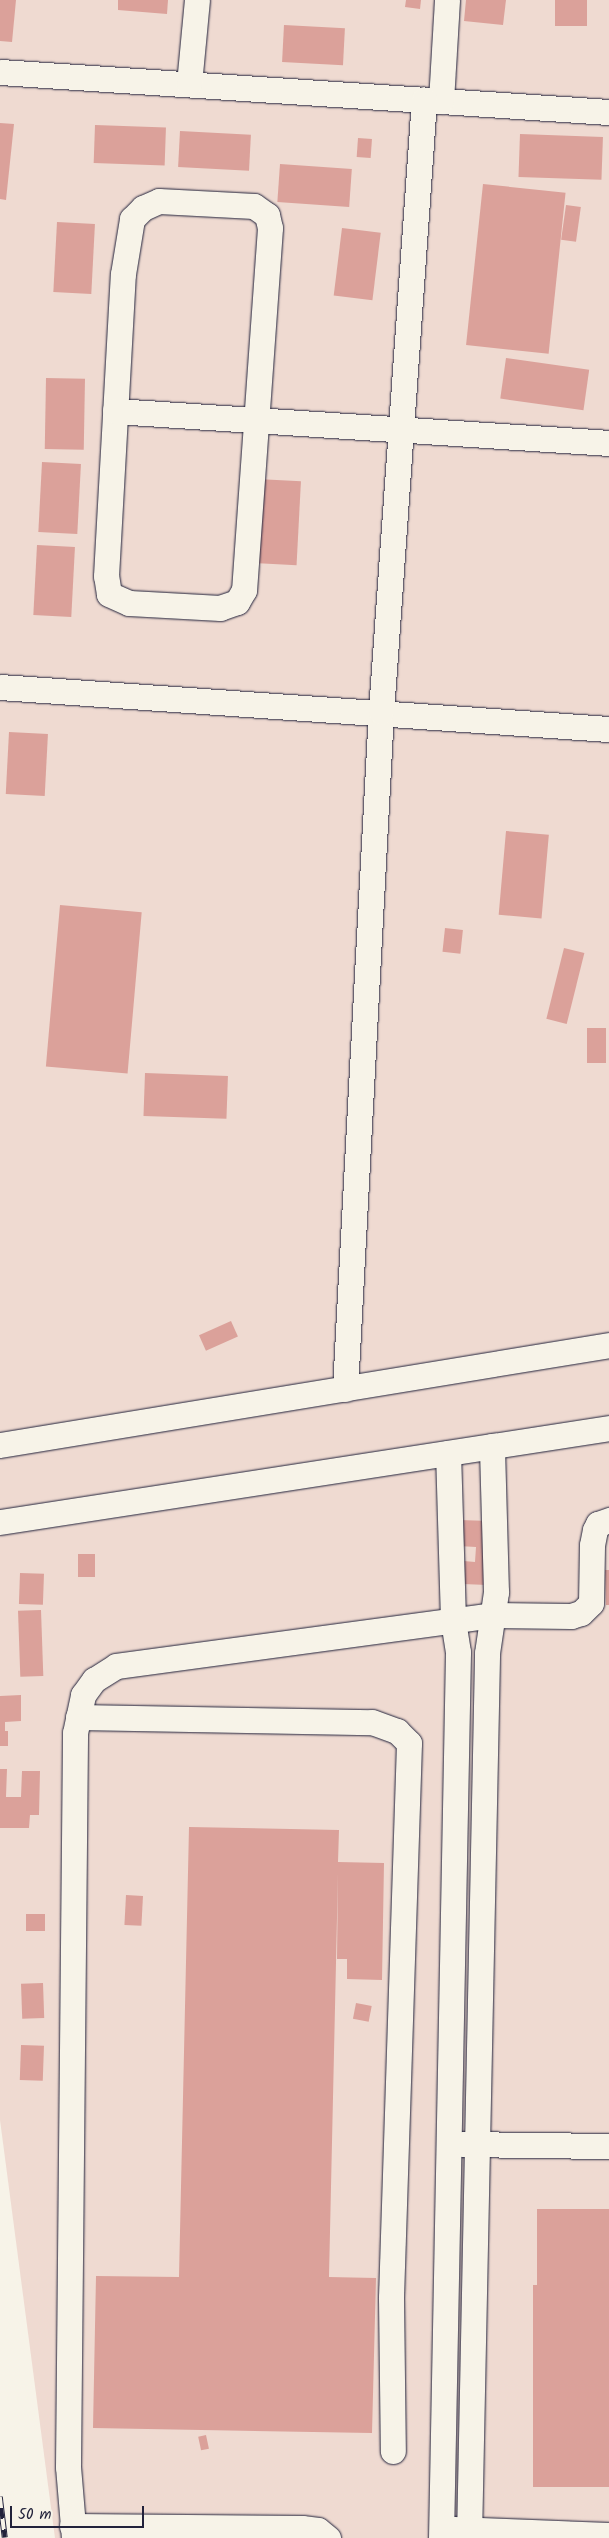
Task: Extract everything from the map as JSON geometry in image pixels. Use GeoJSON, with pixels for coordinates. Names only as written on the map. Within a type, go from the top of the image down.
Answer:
{"type":"FeatureCollection","features":[{"type":"Feature","properties":{"kind":"street"},"geometry":{"type":"LineString","coordinates":[[190,84],[197,0]]}},
{"type":"Feature","properties":{"kind":"street"},"geometry":{"type":"LineString","coordinates":[[345,1389],[381,712],[401,430],[433,100],[448,0]]}},
{"type":"Feature","properties":{"kind":"street"},"geometry":{"type":"LineString","coordinates":[[0,72],[609,112]]}},
{"type":"Feature","properties":{"kind":"street"},"geometry":{"type":"LineString","coordinates":[[159,201],[254,206],[267,214],[270,228],[257,420],[244,590],[237,602],[220,608],[129,604],[109,594],[106,576],[123,274],[132,219],[143,208],[159,201]]}},
{"type":"Feature","properties":{"kind":"street"},"geometry":{"type":"LineString","coordinates":[[114,411],[609,443]]}},
{"type":"Feature","properties":{"kind":"street"},"geometry":{"type":"LineString","coordinates":[[0,687],[609,729]]}},
{"type":"Feature","properties":{"kind":"street"},"geometry":{"type":"LineString","coordinates":[[0,1446],[609,1345]]}},
{"type":"Feature","properties":{"kind":"street"},"geometry":{"type":"LineString","coordinates":[[0,1522],[609,1428]]}},
{"type":"Feature","properties":{"kind":"street"},"geometry":{"type":"LineString","coordinates":[[470,2534],[487,1653],[496,1592],[492,1446]]}},
{"type":"Feature","properties":{"kind":"street"},"geometry":{"type":"LineString","coordinates":[[448,1453],[453,1620],[458,1652],[441,2533],[609,2535]]}},
{"type":"Feature","properties":{"kind":"street"},"geometry":{"type":"LineString","coordinates":[[328,2538],[318,2530],[302,2528],[73,2532],[68,2447],[75,1733],[83,1695],[94,1680],[116,1666],[493,1615],[571,1616],[581,1613],[591,1603],[592,1545],[595,1530],[598,1524],[609,1520]]}},
{"type":"Feature","properties":{"kind":"street"},"geometry":{"type":"LineString","coordinates":[[78,1717],[372,1722],[397,1732],[409,1743],[392,2298],[392,2451]]}},
{"type":"Feature","properties":{"kind":"street"},"geometry":{"type":"LineString","coordinates":[[448,2143],[609,2146]]}},
{"type":"Feature","properties":{"kind":"shaded area"},"geometry":{"type":"Polygon","coordinates":[[[0,0],[609,0],[609,2538],[55,2538],[0,2120],[0,0]]]}},
{"type":"Feature","properties":{"kind":"building"},"geometry":{"type":"Polygon","coordinates":[[[0,0],[16,0],[12,42],[0,41],[0,0]]]}},
{"type":"Feature","properties":{"kind":"building"},"geometry":{"type":"Polygon","coordinates":[[[118,0],[168,0],[167,14],[118,10],[118,0]]]}},
{"type":"Feature","properties":{"kind":"building"},"geometry":{"type":"Polygon","coordinates":[[[406,0],[421,0],[420,9],[405,7],[406,0]]]}},
{"type":"Feature","properties":{"kind":"building"},"geometry":{"type":"Polygon","coordinates":[[[466,0],[506,0],[503,25],[464,21],[466,0]]]}},
{"type":"Feature","properties":{"kind":"building"},"geometry":{"type":"Polygon","coordinates":[[[555,0],[587,0],[587,26],[555,26],[555,0]]]}},
{"type":"Feature","properties":{"kind":"building"},"geometry":{"type":"Polygon","coordinates":[[[284,25],[345,28],[343,65],[282,62],[284,25]]]}},
{"type":"Feature","properties":{"kind":"building"},"geometry":{"type":"Polygon","coordinates":[[[0,123],[14,124],[6,200],[0,199],[0,123]]]}},
{"type":"Feature","properties":{"kind":"building"},"geometry":{"type":"Polygon","coordinates":[[[95,125],[166,127],[165,165],[94,163],[95,125]]]}},
{"type":"Feature","properties":{"kind":"building"},"geometry":{"type":"Polygon","coordinates":[[[180,131],[251,135],[249,171],[178,167],[180,131]]]}},
{"type":"Feature","properties":{"kind":"building"},"geometry":{"type":"Polygon","coordinates":[[[520,134],[603,137],[601,180],[518,177],[520,134]]]}},
{"type":"Feature","properties":{"kind":"building"},"geometry":{"type":"Polygon","coordinates":[[[358,138],[372,139],[371,158],[357,157],[358,138]]]}},
{"type":"Feature","properties":{"kind":"building"},"geometry":{"type":"Polygon","coordinates":[[[280,164],[352,169],[349,207],[277,202],[280,164]]]}},
{"type":"Feature","properties":{"kind":"building"},"geometry":{"type":"Polygon","coordinates":[[[483,184],[566,193],[549,354],[466,345],[483,184]]]}},
{"type":"Feature","properties":{"kind":"building"},"geometry":{"type":"Polygon","coordinates":[[[566,205],[581,207],[576,242],[561,240],[566,205]]]}},
{"type":"Feature","properties":{"kind":"building"},"geometry":{"type":"Polygon","coordinates":[[[57,222],[95,224],[91,294],[53,292],[57,222]]]}},
{"type":"Feature","properties":{"kind":"building"},"geometry":{"type":"Polygon","coordinates":[[[342,228],[381,233],[372,300],[334,295],[342,228]]]}},
{"type":"Feature","properties":{"kind":"building"},"geometry":{"type":"Polygon","coordinates":[[[506,358],[589,370],[583,410],[500,399],[506,358]]]}},
{"type":"Feature","properties":{"kind":"building"},"geometry":{"type":"Polygon","coordinates":[[[46,378],[85,379],[84,450],[45,449],[46,378]]]}},
{"type":"Feature","properties":{"kind":"building"},"geometry":{"type":"Polygon","coordinates":[[[42,462],[81,464],[77,534],[38,532],[42,462]]]}},
{"type":"Feature","properties":{"kind":"building"},"geometry":{"type":"Polygon","coordinates":[[[257,479],[301,481],[297,565],[253,563],[257,479]]]}},
{"type":"Feature","properties":{"kind":"building"},"geometry":{"type":"Polygon","coordinates":[[[37,545],[75,547],[71,617],[33,615],[37,545]]]}},
{"type":"Feature","properties":{"kind":"building"},"geometry":{"type":"Polygon","coordinates":[[[9,732],[48,734],[45,796],[6,794],[9,732]]]}},
{"type":"Feature","properties":{"kind":"building"},"geometry":{"type":"Polygon","coordinates":[[[506,831],[549,835],[542,918],[499,915],[506,831]]]}},
{"type":"Feature","properties":{"kind":"building"},"geometry":{"type":"Polygon","coordinates":[[[60,905],[142,912],[128,1074],[46,1066],[60,905]]]}},
{"type":"Feature","properties":{"kind":"building"},"geometry":{"type":"Polygon","coordinates":[[[445,928],[463,930],[460,954],[442,952],[445,928]]]}},
{"type":"Feature","properties":{"kind":"building"},"geometry":{"type":"Polygon","coordinates":[[[564,948],[584,953],[567,1024],[546,1019],[564,948]]]}},
{"type":"Feature","properties":{"kind":"building"},"geometry":{"type":"Polygon","coordinates":[[[587,1028],[606,1028],[606,1063],[587,1063],[587,1028]]]}},
{"type":"Feature","properties":{"kind":"building"},"geometry":{"type":"Polygon","coordinates":[[[145,1073],[228,1076],[226,1119],[143,1116],[145,1073]]]}},
{"type":"Feature","properties":{"kind":"building"},"geometry":{"type":"Polygon","coordinates":[[[231,1321],[238,1337],[206,1351],[199,1335],[231,1321]]]}},
{"type":"Feature","properties":{"kind":"building"},"geometry":{"type":"Polygon","coordinates":[[[459,1520],[490,1521],[487,1585],[463,1584],[464,1561],[475,1562],[476,1547],[458,1546],[459,1520]]]}},
{"type":"Feature","properties":{"kind":"building"},"geometry":{"type":"Polygon","coordinates":[[[78,1554],[95,1554],[95,1577],[78,1577],[78,1554]]]}},
{"type":"Feature","properties":{"kind":"building"},"geometry":{"type":"Polygon","coordinates":[[[605,1570],[609,1570],[609,1605],[606,1605],[605,1570]]]}},
{"type":"Feature","properties":{"kind":"building"},"geometry":{"type":"Polygon","coordinates":[[[20,1573],[44,1574],[43,1605],[19,1604],[20,1573]]]}},
{"type":"Feature","properties":{"kind":"building"},"geometry":{"type":"Polygon","coordinates":[[[41,1610],[43,1676],[20,1677],[18,1611],[41,1610]]]}},
{"type":"Feature","properties":{"kind":"building"},"geometry":{"type":"Polygon","coordinates":[[[21,1695],[21,1721],[5,1722],[5,1731],[8,1731],[8,1746],[0,1746],[0,1696],[21,1695]]]}},
{"type":"Feature","properties":{"kind":"building"},"geometry":{"type":"Polygon","coordinates":[[[0,1769],[7,1769],[6,1797],[21,1797],[22,1771],[40,1771],[39,1815],[30,1815],[29,1828],[0,1828],[0,1769]]]}},
{"type":"Feature","properties":{"kind":"building"},"geometry":{"type":"Polygon","coordinates":[[[189,1827],[339,1830],[338,1862],[384,1863],[382,1980],[347,1979],[347,1959],[337,1959],[338,1873],[329,2277],[376,2278],[372,2433],[93,2428],[96,2276],[179,2277],[189,1827]]]}},
{"type":"Feature","properties":{"kind":"building"},"geometry":{"type":"Polygon","coordinates":[[[126,1895],[143,1896],[141,1926],[124,1925],[126,1895]]]}},
{"type":"Feature","properties":{"kind":"building"},"geometry":{"type":"Polygon","coordinates":[[[26,1914],[45,1914],[45,1931],[26,1931],[26,1914]]]}},
{"type":"Feature","properties":{"kind":"building"},"geometry":{"type":"Polygon","coordinates":[[[43,1983],[44,2018],[22,2019],[21,1984],[43,1983]]]}},
{"type":"Feature","properties":{"kind":"building"},"geometry":{"type":"Polygon","coordinates":[[[356,2003],[372,2006],[369,2022],[353,2019],[356,2003]]]}},
{"type":"Feature","properties":{"kind":"building"},"geometry":{"type":"Polygon","coordinates":[[[21,2045],[44,2046],[43,2081],[20,2080],[21,2045]]]}},
{"type":"Feature","properties":{"kind":"building"},"geometry":{"type":"Polygon","coordinates":[[[537,2209],[609,2209],[609,2487],[533,2487],[533,2285],[537,2285],[537,2209]]]}},
{"type":"Feature","properties":{"kind":"building"},"geometry":{"type":"Polygon","coordinates":[[[206,2435],[209,2449],[201,2450],[198,2437],[206,2435]]]}},
{"type":"Feature","properties":{"kind":"railway"},"geometry":{"type":"LineString","coordinates":[[0,2497],[5,2538]]}}]}
